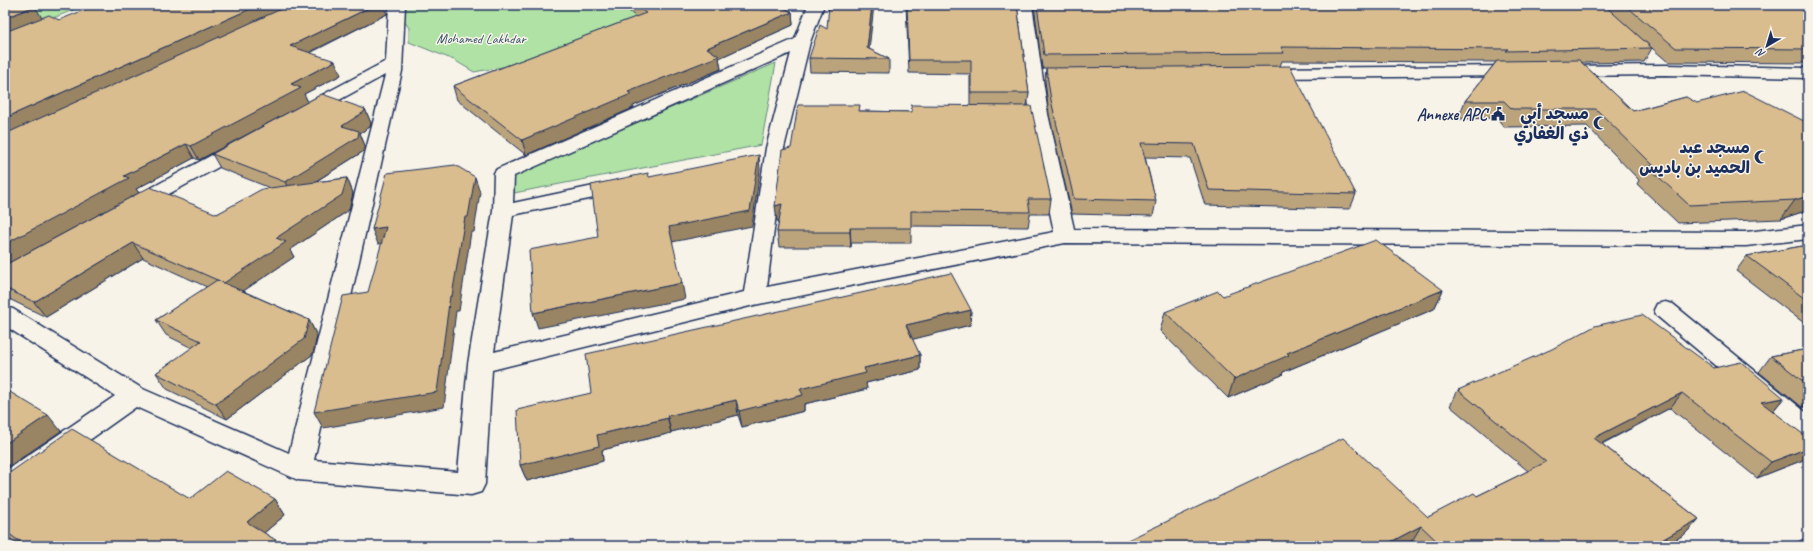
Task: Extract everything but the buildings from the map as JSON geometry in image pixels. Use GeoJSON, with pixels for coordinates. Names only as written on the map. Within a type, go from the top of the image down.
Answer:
{"type":"FeatureCollection","features":[{"type":"Feature","properties":{"kind":"street"},"geometry":{"type":"LineString","coordinates":[[298,469],[394,71],[397,5]]}},
{"type":"Feature","properties":{"kind":"street"},"geometry":{"type":"LineString","coordinates":[[754,297],[766,153],[792,112],[802,42],[816,5]]}},
{"type":"Feature","properties":{"kind":"street"},"geometry":{"type":"LineString","coordinates":[[1024,5],[1043,74],[1031,114],[1065,236]]}},
{"type":"Feature","properties":{"kind":"street"},"geometry":{"type":"LineString","coordinates":[[5,315],[134,396],[298,469],[471,484],[480,364],[503,211],[504,173],[802,42]]}},
{"type":"Feature","properties":{"kind":"street"},"geometry":{"type":"LineString","coordinates":[[1648,55],[1665,70]]}},
{"type":"Feature","properties":{"kind":"street"},"geometry":{"type":"LineString","coordinates":[[290,120],[394,63]]}},
{"type":"Feature","properties":{"kind":"street"},"geometry":{"type":"LineString","coordinates":[[1250,73],[1665,70],[1808,73]]}},
{"type":"Feature","properties":{"kind":"street"},"geometry":{"type":"LineString","coordinates":[[116,215],[255,139]]}},
{"type":"Feature","properties":{"kind":"street"},"geometry":{"type":"LineString","coordinates":[[503,211],[641,182]]}},
{"type":"Feature","properties":{"kind":"street"},"geometry":{"type":"LineString","coordinates":[[480,364],[754,297],[1065,236],[1746,239],[1808,232]]}},
{"type":"Feature","properties":{"kind":"street"},"geometry":{"type":"LineString","coordinates":[[1665,310],[1808,428]]}},
{"type":"Feature","properties":{"kind":"street"},"geometry":{"type":"LineString","coordinates":[[5,485],[134,396]]}},
{"type":"Feature","properties":{"kind":"green space"},"geometry":{"type":"Polygon","coordinates":[[[5,5],[86,5],[5,37],[5,5]]]}},
{"type":"Feature","properties":{"kind":"green space","name":"Mohamed Lakhdar"},"geometry":{"type":"Polygon","coordinates":[[[408,5],[678,5],[537,61],[474,72],[454,60],[409,42],[409,28],[400,15],[408,5]]]}},
{"type":"Feature","properties":{"kind":"green space"},"geometry":{"type":"Polygon","coordinates":[[[776,63],[761,145],[514,193],[510,192],[507,178],[776,63]]]}},
{"type":"Feature","properties":{"kind":"place","name":"Annexe APC"},"geometry":{"type":"Point","coordinates":[1498,114]}},
{"type":"Feature","properties":{"kind":"place","name":"مسجد أبي ذي الغفاري"},"geometry":{"type":"Point","coordinates":[1600,123]}},
{"type":"Feature","properties":{"kind":"place","name":"مسجد عبد الحميد بن باديس"},"geometry":{"type":"Point","coordinates":[1761,157]}}]}
